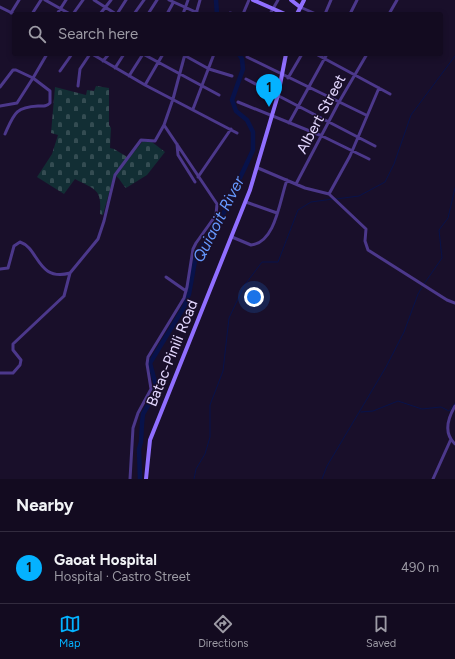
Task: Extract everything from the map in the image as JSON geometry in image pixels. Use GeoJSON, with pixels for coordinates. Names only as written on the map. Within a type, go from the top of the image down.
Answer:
{"type":"FeatureCollection","features":[{"type":"Feature","properties":{"kind":"main road"},"geometry":{"type":"LineString","coordinates":[[253,0],[280,12]]}},
{"type":"Feature","properties":{"kind":"main road"},"geometry":{"type":"LineString","coordinates":[[291,0],[300,7]]}},
{"type":"Feature","properties":{"kind":"main road"},"geometry":{"type":"LineString","coordinates":[[298,12],[304,0]]}},
{"type":"Feature","properties":{"kind":"main road","name":"Batac-Pinili Road"},"geometry":{"type":"LineString","coordinates":[[146,479],[150,440],[246,202],[258,168],[278,95],[286,56]]}},
{"type":"Feature","properties":{"kind":"street"},"geometry":{"type":"LineString","coordinates":[[13,12],[19,0]]}},
{"type":"Feature","properties":{"kind":"street"},"geometry":{"type":"LineString","coordinates":[[33,12],[41,0]]}},
{"type":"Feature","properties":{"kind":"street"},"geometry":{"type":"LineString","coordinates":[[45,0],[66,12]]}},
{"type":"Feature","properties":{"kind":"street"},"geometry":{"type":"LineString","coordinates":[[59,12],[66,0]]}},
{"type":"Feature","properties":{"kind":"street"},"geometry":{"type":"LineString","coordinates":[[75,12],[82,0]]}},
{"type":"Feature","properties":{"kind":"street"},"geometry":{"type":"LineString","coordinates":[[94,0],[113,12]]}},
{"type":"Feature","properties":{"kind":"street"},"geometry":{"type":"LineString","coordinates":[[102,12],[111,0]]}},
{"type":"Feature","properties":{"kind":"street"},"geometry":{"type":"LineString","coordinates":[[117,12],[126,0]]}},
{"type":"Feature","properties":{"kind":"street"},"geometry":{"type":"LineString","coordinates":[[135,12],[144,0]]}},
{"type":"Feature","properties":{"kind":"street"},"geometry":{"type":"LineString","coordinates":[[149,12],[157,0]]}},
{"type":"Feature","properties":{"kind":"street"},"geometry":{"type":"LineString","coordinates":[[169,0],[195,12]]}},
{"type":"Feature","properties":{"kind":"street"},"geometry":{"type":"LineString","coordinates":[[184,12],[188,0]]}},
{"type":"Feature","properties":{"kind":"street"},"geometry":{"type":"LineString","coordinates":[[197,12],[200,0]]}},
{"type":"Feature","properties":{"kind":"street"},"geometry":{"type":"LineString","coordinates":[[244,12],[249,0]]}},
{"type":"Feature","properties":{"kind":"street"},"geometry":{"type":"LineString","coordinates":[[271,12],[278,0]]}},
{"type":"Feature","properties":{"kind":"street"},"geometry":{"type":"LineString","coordinates":[[325,12],[331,0]]}},
{"type":"Feature","properties":{"kind":"street"},"geometry":{"type":"LineString","coordinates":[[351,12],[357,0]]}},
{"type":"Feature","properties":{"kind":"street"},"geometry":{"type":"LineString","coordinates":[[390,12],[396,0]]}},
{"type":"Feature","properties":{"kind":"street"},"geometry":{"type":"LineString","coordinates":[[168,12],[173,3]]}},
{"type":"Feature","properties":{"kind":"street"},"geometry":{"type":"LineString","coordinates":[[0,7],[12,13]]}},
{"type":"Feature","properties":{"kind":"street"},"geometry":{"type":"LineString","coordinates":[[300,7],[311,12]]}},
{"type":"Feature","properties":{"kind":"street"},"geometry":{"type":"LineString","coordinates":[[0,106],[17,103],[46,56]]}},
{"type":"Feature","properties":{"kind":"street"},"geometry":{"type":"LineString","coordinates":[[60,71],[71,56]]}},
{"type":"Feature","properties":{"kind":"street"},"geometry":{"type":"LineString","coordinates":[[78,86],[80,68],[89,56]]}},
{"type":"Feature","properties":{"kind":"street"},"geometry":{"type":"LineString","coordinates":[[95,56],[145,85],[237,133]]}},
{"type":"Feature","properties":{"kind":"street"},"geometry":{"type":"LineString","coordinates":[[104,61],[107,56]]}},
{"type":"Feature","properties":{"kind":"street"},"geometry":{"type":"LineString","coordinates":[[115,68],[123,56]]}},
{"type":"Feature","properties":{"kind":"street"},"geometry":{"type":"LineString","coordinates":[[129,76],[142,56]]}},
{"type":"Feature","properties":{"kind":"street"},"geometry":{"type":"LineString","coordinates":[[146,56],[219,95]]}},
{"type":"Feature","properties":{"kind":"street"},"geometry":{"type":"LineString","coordinates":[[145,85],[162,56]]}},
{"type":"Feature","properties":{"kind":"street"},"geometry":{"type":"LineString","coordinates":[[0,373],[13,373],[20,365],[21,360],[13,350],[13,344],[64,296],[70,273],[100,235],[109,194],[117,171],[141,140],[155,141],[164,125],[173,99],[184,56]]}},
{"type":"Feature","properties":{"kind":"street"},"geometry":{"type":"LineString","coordinates":[[187,56],[209,69],[232,76]]}},
{"type":"Feature","properties":{"kind":"street"},"geometry":{"type":"LineString","coordinates":[[193,109],[213,56]]}},
{"type":"Feature","properties":{"kind":"street"},"geometry":{"type":"LineString","coordinates":[[247,56],[288,78],[366,115]]}},
{"type":"Feature","properties":{"kind":"street"},"geometry":{"type":"LineString","coordinates":[[288,78],[301,56]]}},
{"type":"Feature","properties":{"kind":"street"},"geometry":{"type":"LineString","coordinates":[[320,56],[390,94]]}},
{"type":"Feature","properties":{"kind":"street","name":"Albert Street"},"geometry":{"type":"LineString","coordinates":[[296,184],[354,74],[366,56]]}},
{"type":"Feature","properties":{"kind":"street"},"geometry":{"type":"LineString","coordinates":[[289,122],[325,58]]}},
{"type":"Feature","properties":{"kind":"street"},"geometry":{"type":"LineString","coordinates":[[0,87],[7,75],[14,69],[33,78],[50,90],[50,103],[47,106],[20,109],[13,116],[5,134]]}},
{"type":"Feature","properties":{"kind":"street"},"geometry":{"type":"LineString","coordinates":[[246,79],[375,146]]}},
{"type":"Feature","properties":{"kind":"street"},"geometry":{"type":"LineString","coordinates":[[329,194],[352,150],[379,88]]}},
{"type":"Feature","properties":{"kind":"street"},"geometry":{"type":"LineString","coordinates":[[238,102],[322,136],[369,159]]}},
{"type":"Feature","properties":{"kind":"street"},"geometry":{"type":"LineString","coordinates":[[130,479],[133,428],[138,413],[151,389],[147,364],[148,357],[186,291],[193,249],[196,242],[216,215],[217,210],[217,204],[164,125]]}},
{"type":"Feature","properties":{"kind":"street"},"geometry":{"type":"LineString","coordinates":[[198,177],[231,129]]}},
{"type":"Feature","properties":{"kind":"street"},"geometry":{"type":"LineString","coordinates":[[177,144],[178,155],[195,182]]}},
{"type":"Feature","properties":{"kind":"street"},"geometry":{"type":"LineString","coordinates":[[258,168],[296,184],[329,194],[366,229],[364,241],[368,250],[455,303]]}},
{"type":"Feature","properties":{"kind":"street"},"geometry":{"type":"LineString","coordinates":[[232,237],[251,245],[262,241],[272,228],[287,180]]}},
{"type":"Feature","properties":{"kind":"street"},"geometry":{"type":"LineString","coordinates":[[246,202],[277,213]]}},
{"type":"Feature","properties":{"kind":"street"},"geometry":{"type":"LineString","coordinates":[[0,269],[8,268],[14,246],[20,242],[25,244],[46,271],[60,274],[70,273]]}},
{"type":"Feature","properties":{"kind":"street"},"geometry":{"type":"LineString","coordinates":[[166,277],[186,291]]}},
{"type":"Feature","properties":{"kind":"street"},"geometry":{"type":"LineString","coordinates":[[455,406],[448,421],[451,439],[455,444]]}},
{"type":"Feature","properties":{"kind":"street"},"geometry":{"type":"LineString","coordinates":[[433,479],[451,439]]}},
{"type":"Feature","properties":{"kind":"green space"},"geometry":{"type":"Polygon","coordinates":[[[96,86],[109,88],[109,125],[111,128],[110,148],[129,158],[143,141],[152,142],[165,152],[147,175],[126,188],[114,175],[103,215],[100,214],[100,199],[98,194],[92,188],[75,179],[64,194],[37,177],[52,154],[58,135],[51,133],[55,87],[86,95],[87,90],[94,91],[96,86]]]}},
{"type":"Feature","properties":{"kind":"waterway","name":"Quiaoit River"},"geometry":{"type":"LineString","coordinates":[[216,0],[217,12]]}},
{"type":"Feature","properties":{"kind":"waterway","name":"Quiaoit River"},"geometry":{"type":"LineString","coordinates":[[140,479],[139,449],[143,414],[154,395],[156,386],[150,363],[184,307],[189,294],[196,255],[218,225],[253,150],[253,132],[247,120],[236,111],[232,100],[243,69],[240,56]]}},
{"type":"Feature","properties":{"kind":"waterway"},"geometry":{"type":"LineString","coordinates":[[336,199],[359,196],[385,182],[394,164],[411,115],[455,56]]}},
{"type":"Feature","properties":{"kind":"waterway"},"geometry":{"type":"LineString","coordinates":[[424,284],[442,258],[439,230],[448,218],[455,188]]}},
{"type":"Feature","properties":{"kind":"waterway"},"geometry":{"type":"LineString","coordinates":[[194,479],[196,469],[205,454],[210,437],[210,405],[223,371],[229,318],[244,286],[262,262],[278,262],[298,210],[311,202],[333,199]]}},
{"type":"Feature","properties":{"kind":"waterway"},"geometry":{"type":"LineString","coordinates":[[322,479],[327,466],[386,367],[404,332],[422,287]]}},
{"type":"Feature","properties":{"kind":"waterway"},"geometry":{"type":"LineString","coordinates":[[361,412],[373,411],[398,401],[422,409],[441,407],[449,411],[455,403]]}},
{"type":"Feature","properties":{"kind":"place","name":"Gaoat Hospital"},"geometry":{"type":"Point","coordinates":[269,107]}}]}
